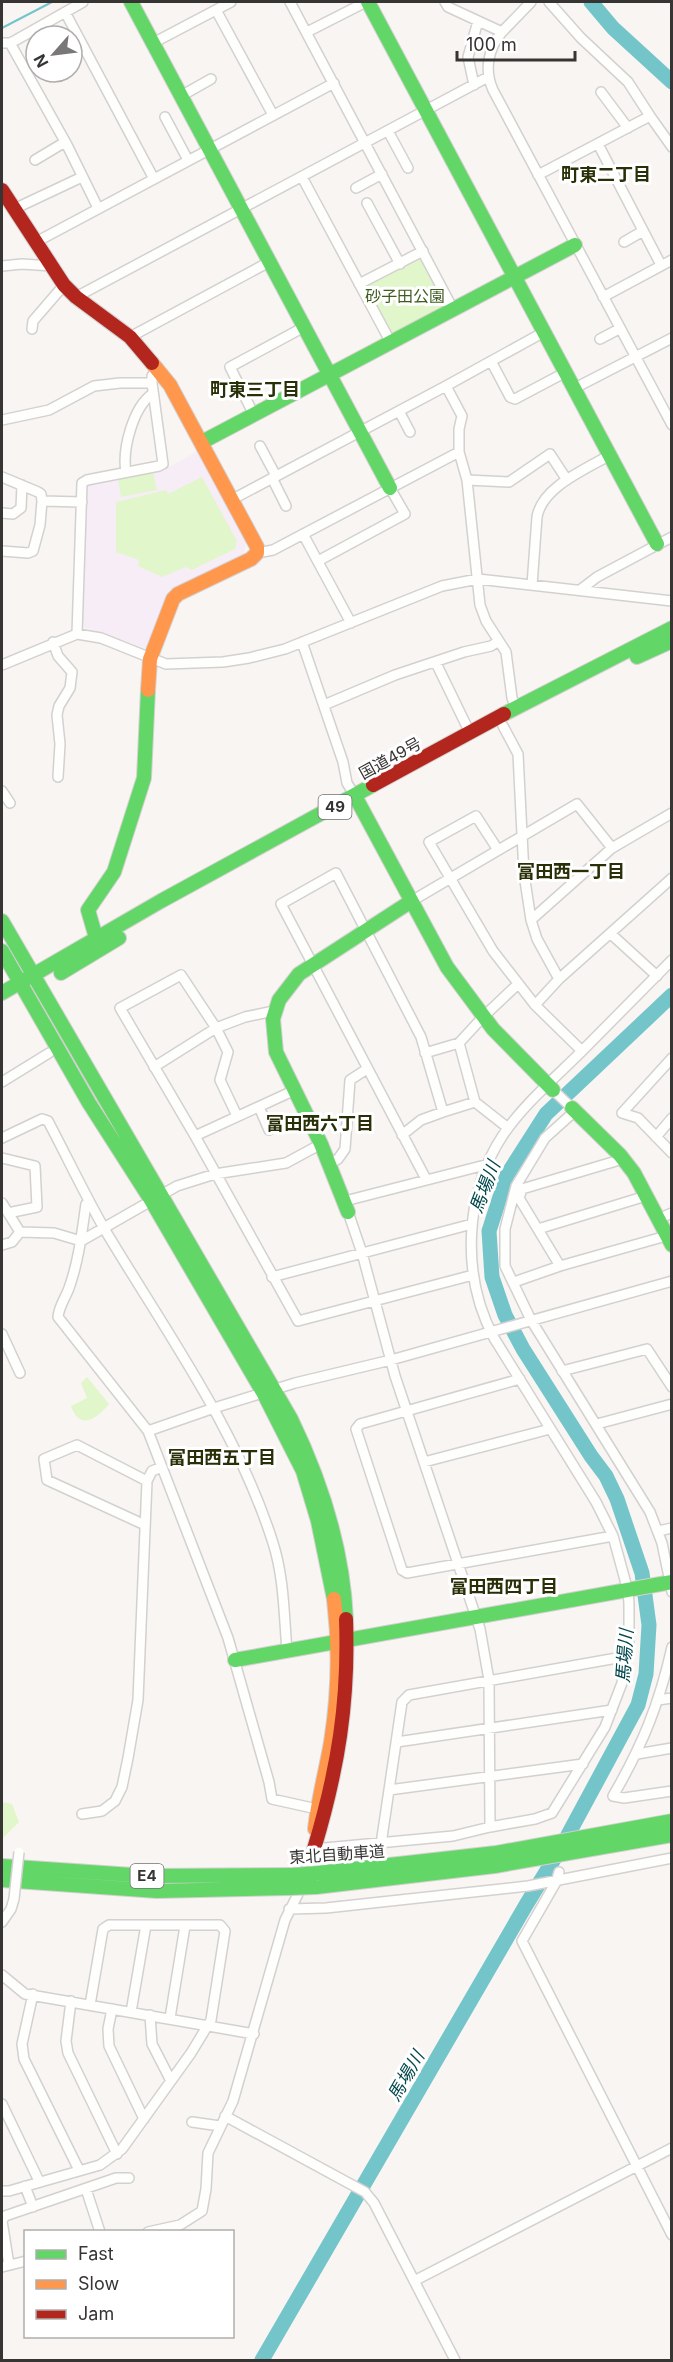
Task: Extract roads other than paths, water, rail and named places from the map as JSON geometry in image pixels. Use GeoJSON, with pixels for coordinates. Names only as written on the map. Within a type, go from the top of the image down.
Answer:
{"type":"FeatureCollection","features":[{"type":"Feature","properties":{"kind":"main road"},"geometry":{"type":"LineString","coordinates":[[130,2],[390,488]]}},
{"type":"Feature","properties":{"kind":"main road"},"geometry":{"type":"LineString","coordinates":[[367,2],[657,544]]}},
{"type":"Feature","properties":{"kind":"main road"},"geometry":{"type":"LineString","coordinates":[[2,190],[64,285],[76,297],[130,337],[170,385],[254,538],[257,553],[251,560],[173,598],[150,659],[144,739],[146,768],[114,872],[88,910],[97,944]]}},
{"type":"Feature","properties":{"kind":"main road"},"geometry":{"type":"LineString","coordinates":[[202,442],[575,245]]}},
{"type":"Feature","properties":{"kind":"main road","name":"国道49号"},"geometry":{"type":"LineString","coordinates":[[2,993],[24,987],[38,980],[97,944],[356,800],[470,733],[672,628]]}},
{"type":"Feature","properties":{"kind":"main road","name":"国道49号"},"geometry":{"type":"LineString","coordinates":[[356,800],[672,641]]}},
{"type":"Feature","properties":{"kind":"main road"},"geometry":{"type":"LineString","coordinates":[[356,800],[447,967],[483,1017],[519,1058],[551,1088]]}},
{"type":"Feature","properties":{"kind":"main road"},"geometry":{"type":"LineString","coordinates":[[347,1207],[321,1144],[276,1052],[272,1035],[274,1011],[285,988],[299,974],[410,902]]}},
{"type":"Feature","properties":{"kind":"main road"},"geometry":{"type":"LineString","coordinates":[[2,921],[38,980],[157,1197],[270,1392],[303,1472],[318,1521],[344,1640],[348,1689],[341,1745],[326,1812],[314,1849]]}},
{"type":"Feature","properties":{"kind":"main road"},"geometry":{"type":"LineString","coordinates":[[2,951],[89,1103],[157,1197]]}},
{"type":"Feature","properties":{"kind":"main road","name":"国道49号"},"geometry":{"type":"LineString","coordinates":[[2,1005],[24,987]]}},
{"type":"Feature","properties":{"kind":"main road"},"geometry":{"type":"LineString","coordinates":[[574,1110],[634,1173],[669,1240]]}},
{"type":"Feature","properties":{"kind":"main road"},"geometry":{"type":"LineString","coordinates":[[235,1660],[670,1585]]}},
{"type":"Feature","properties":{"kind":"main road"},"geometry":{"type":"LineString","coordinates":[[314,1849],[317,1809],[331,1743],[344,1640]]}},
{"type":"Feature","properties":{"kind":"main road","name":"東北自動車道"},"geometry":{"type":"LineString","coordinates":[[317,1880],[540,1846],[672,1821]]}},
{"type":"Feature","properties":{"kind":"main road","name":"東北自動車道"},"geometry":{"type":"LineString","coordinates":[[2,1880],[157,1891],[317,1880],[415,1878],[575,1854],[672,1835]]}},
{"type":"Feature","properties":{"kind":"main road","name":"東北自動車道"},"geometry":{"type":"LineString","coordinates":[[2,1866],[59,1872],[291,1882]]}},
{"type":"Feature","properties":{"kind":"street"},"geometry":{"type":"LineString","coordinates":[[82,2],[6,43],[66,142],[98,208]]}},
{"type":"Feature","properties":{"kind":"street"},"geometry":{"type":"LineString","coordinates":[[153,43],[231,2]]}},
{"type":"Feature","properties":{"kind":"street"},"geometry":{"type":"LineString","coordinates":[[290,2],[453,309]]}},
{"type":"Feature","properties":{"kind":"street"},"geometry":{"type":"LineString","coordinates":[[307,32],[367,2]]}},
{"type":"Feature","properties":{"kind":"street"},"geometry":{"type":"LineString","coordinates":[[445,2],[448,7],[502,32]]}},
{"type":"Feature","properties":{"kind":"street"},"geometry":{"type":"LineString","coordinates":[[531,2],[502,32],[491,50],[488,77],[672,425]]}},
{"type":"Feature","properties":{"kind":"street"},"geometry":{"type":"LineString","coordinates":[[549,2],[581,38],[628,82],[672,147]]}},
{"type":"Feature","properties":{"kind":"street"},"geometry":{"type":"LineString","coordinates":[[216,10],[273,115]]}},
{"type":"Feature","properties":{"kind":"street"},"geometry":{"type":"LineString","coordinates":[[65,12],[154,178]]}},
{"type":"Feature","properties":{"kind":"street"},"geometry":{"type":"LineString","coordinates":[[474,85],[468,57],[478,21]]}},
{"type":"Feature","properties":{"kind":"street"},"geometry":{"type":"LineString","coordinates":[[76,297],[488,77]]}},
{"type":"Feature","properties":{"kind":"street"},"geometry":{"type":"LineString","coordinates":[[181,96],[211,79]]}},
{"type":"Feature","properties":{"kind":"street"},"geometry":{"type":"LineString","coordinates":[[36,242],[334,83]]}},
{"type":"Feature","properties":{"kind":"street"},"geometry":{"type":"LineString","coordinates":[[601,92],[628,128]]}},
{"type":"Feature","properties":{"kind":"street"},"geometry":{"type":"LineString","coordinates":[[538,175],[650,116]]}},
{"type":"Feature","properties":{"kind":"street"},"geometry":{"type":"LineString","coordinates":[[165,117],[188,160]]}},
{"type":"Feature","properties":{"kind":"street"},"geometry":{"type":"LineString","coordinates":[[388,130],[408,168]]}},
{"type":"Feature","properties":{"kind":"street"},"geometry":{"type":"LineString","coordinates":[[35,160],[66,142]]}},
{"type":"Feature","properties":{"kind":"street"},"geometry":{"type":"LineString","coordinates":[[597,144],[661,265]]}},
{"type":"Feature","properties":{"kind":"street"},"geometry":{"type":"LineString","coordinates":[[356,188],[382,174]]}},
{"type":"Feature","properties":{"kind":"street"},"geometry":{"type":"LineString","coordinates":[[14,209],[82,177]]}},
{"type":"Feature","properties":{"kind":"street"},"geometry":{"type":"LineString","coordinates":[[302,177],[390,342]]}},
{"type":"Feature","properties":{"kind":"street"},"geometry":{"type":"LineString","coordinates":[[367,202],[400,264]]}},
{"type":"Feature","properties":{"kind":"street"},"geometry":{"type":"LineString","coordinates":[[624,242],[643,231]]}},
{"type":"Feature","properties":{"kind":"street"},"geometry":{"type":"LineString","coordinates":[[359,284],[423,251]]}},
{"type":"Feature","properties":{"kind":"street"},"geometry":{"type":"LineString","coordinates":[[603,297],[672,260]]}},
{"type":"Feature","properties":{"kind":"street"},"geometry":{"type":"LineString","coordinates":[[130,337],[269,262]]}},
{"type":"Feature","properties":{"kind":"street"},"geometry":{"type":"LineString","coordinates":[[2,266],[22,264],[52,266]]}},
{"type":"Feature","properties":{"kind":"street"},"geometry":{"type":"LineString","coordinates":[[32,329],[38,315],[64,285]]}},
{"type":"Feature","properties":{"kind":"street"},"geometry":{"type":"LineString","coordinates":[[254,414],[230,367],[304,327]]}},
{"type":"Feature","properties":{"kind":"street"},"geometry":{"type":"LineString","coordinates":[[600,339],[620,328]]}},
{"type":"Feature","properties":{"kind":"street"},"geometry":{"type":"LineString","coordinates":[[233,500],[544,332]]}},
{"type":"Feature","properties":{"kind":"street"},"geometry":{"type":"LineString","coordinates":[[575,388],[672,338]]}},
{"type":"Feature","properties":{"kind":"street"},"geometry":{"type":"LineString","coordinates":[[491,361],[510,397],[515,399],[566,372]]}},
{"type":"Feature","properties":{"kind":"street"},"geometry":{"type":"LineString","coordinates":[[77,634],[82,483],[163,464],[152,394],[152,376],[157,369]]}},
{"type":"Feature","properties":{"kind":"street"},"geometry":{"type":"LineString","coordinates":[[3,415],[49,410],[94,386],[152,383]]}},
{"type":"Feature","properties":{"kind":"street"},"geometry":{"type":"LineString","coordinates":[[446,386],[462,416],[459,429],[459,452],[467,480],[480,605],[486,621],[506,652],[512,698],[516,708]]}},
{"type":"Feature","properties":{"kind":"street"},"geometry":{"type":"LineString","coordinates":[[126,472],[127,445],[132,429],[146,399],[152,394]]}},
{"type":"Feature","properties":{"kind":"street"},"geometry":{"type":"LineString","coordinates":[[399,411],[410,432]]}},
{"type":"Feature","properties":{"kind":"street"},"geometry":{"type":"LineString","coordinates":[[261,446],[286,506]]}},
{"type":"Feature","properties":{"kind":"street"},"geometry":{"type":"LineString","coordinates":[[257,553],[270,552],[459,452]]}},
{"type":"Feature","properties":{"kind":"street"},"geometry":{"type":"LineString","coordinates":[[467,480],[509,482],[550,454],[567,480]]}},
{"type":"Feature","properties":{"kind":"street"},"geometry":{"type":"LineString","coordinates":[[532,585],[537,513],[555,489],[610,455]]}},
{"type":"Feature","properties":{"kind":"street"},"geometry":{"type":"LineString","coordinates":[[2,477],[41,495],[42,501],[40,525],[33,551],[28,553],[2,551]]}},
{"type":"Feature","properties":{"kind":"street"},"geometry":{"type":"LineString","coordinates":[[2,513],[13,514],[21,508],[22,485]]}},
{"type":"Feature","properties":{"kind":"street"},"geometry":{"type":"LineString","coordinates":[[318,561],[405,514],[390,488]]}},
{"type":"Feature","properties":{"kind":"street"},"geometry":{"type":"LineString","coordinates":[[42,501],[82,502]]}},
{"type":"Feature","properties":{"kind":"street"},"geometry":{"type":"LineString","coordinates":[[303,534],[351,623]]}},
{"type":"Feature","properties":{"kind":"street"},"geometry":{"type":"LineString","coordinates":[[580,590],[590,581],[672,537]]}},
{"type":"Feature","properties":{"kind":"street"},"geometry":{"type":"LineString","coordinates":[[2,665],[77,634],[101,638],[166,664],[223,662],[249,658],[302,642],[442,586],[478,579],[672,601]]}},
{"type":"Feature","properties":{"kind":"street"},"geometry":{"type":"LineString","coordinates":[[324,705],[395,675],[464,652],[491,646],[499,641]]}},
{"type":"Feature","properties":{"kind":"street"},"geometry":{"type":"LineString","coordinates":[[53,642],[58,656],[72,672],[70,688],[59,706],[57,715],[60,744],[58,777]]}},
{"type":"Feature","properties":{"kind":"street"},"geometry":{"type":"LineString","coordinates":[[302,642],[343,762],[347,783],[356,800]]}},
{"type":"Feature","properties":{"kind":"street"},"geometry":{"type":"LineString","coordinates":[[436,663],[470,733]]}},
{"type":"Feature","properties":{"kind":"street"},"geometry":{"type":"LineString","coordinates":[[503,726],[518,754],[524,874],[531,920],[537,939],[559,979]]}},
{"type":"Feature","properties":{"kind":"street"},"geometry":{"type":"LineString","coordinates":[[2,791],[10,803]]}},
{"type":"Feature","properties":{"kind":"street"},"geometry":{"type":"LineString","coordinates":[[410,902],[577,804],[612,848]]}},
{"type":"Feature","properties":{"kind":"street"},"geometry":{"type":"LineString","coordinates":[[531,920],[612,848],[672,813]]}},
{"type":"Feature","properties":{"kind":"street"},"geometry":{"type":"LineString","coordinates":[[498,850],[476,816],[429,842],[493,951],[535,1005],[582,1051]]}},
{"type":"Feature","properties":{"kind":"street"},"geometry":{"type":"LineString","coordinates":[[426,1179],[281,904],[336,873],[420,1037],[443,1112]]}},
{"type":"Feature","properties":{"kind":"street"},"geometry":{"type":"LineString","coordinates":[[535,1005],[559,979],[672,878]]}},
{"type":"Feature","properties":{"kind":"street"},"geometry":{"type":"LineString","coordinates":[[611,934],[657,976]]}},
{"type":"Feature","properties":{"kind":"street"},"geometry":{"type":"LineString","coordinates":[[156,2230],[180,2224],[202,2211],[208,2152],[233,2101],[289,1909],[298,1894],[314,1849],[453,1836],[535,1819],[552,1813],[583,1764],[612,1710],[622,1683],[628,1656],[629,1591],[612,1536],[596,1502],[520,1379],[480,1304],[471,1257],[472,1224],[479,1190],[489,1164],[508,1128],[551,1088],[582,1051],[672,960]]}},
{"type":"Feature","properties":{"kind":"street"},"geometry":{"type":"LineString","coordinates":[[237,1116],[220,1080],[228,1052],[216,1028],[181,975],[120,1008],[195,1136],[298,1321],[473,1275]]}},
{"type":"Feature","properties":{"kind":"street"},"geometry":{"type":"LineString","coordinates":[[425,1053],[459,1044],[483,1017],[518,984]]}},
{"type":"Feature","properties":{"kind":"street"},"geometry":{"type":"LineString","coordinates":[[154,1067],[216,1028],[245,1017],[274,1011]]}},
{"type":"Feature","properties":{"kind":"street"},"geometry":{"type":"LineString","coordinates":[[459,1044],[475,1102],[508,1128]]}},
{"type":"Feature","properties":{"kind":"street"},"geometry":{"type":"LineString","coordinates":[[2,1082],[49,1053]]}},
{"type":"Feature","properties":{"kind":"street"},"geometry":{"type":"LineString","coordinates":[[672,1059],[622,1113],[638,1118],[672,1153]]}},
{"type":"Feature","properties":{"kind":"street"},"geometry":{"type":"LineString","coordinates":[[329,1164],[341,1157],[345,1149],[350,1080],[367,1069]]}},
{"type":"Feature","properties":{"kind":"street"},"geometry":{"type":"LineString","coordinates":[[551,1088],[574,1110],[545,1138],[516,1186],[506,1222],[505,1266],[514,1282],[527,1321],[597,1424],[644,1499],[658,1531],[670,1585]]}},
{"type":"Feature","properties":{"kind":"street"},"geometry":{"type":"LineString","coordinates":[[195,1136],[295,1090]]}},
{"type":"Feature","properties":{"kind":"street"},"geometry":{"type":"LineString","coordinates":[[402,1135],[421,1120],[475,1102]]}},
{"type":"Feature","properties":{"kind":"street"},"geometry":{"type":"LineString","coordinates":[[259,1107],[269,1130]]}},
{"type":"Feature","properties":{"kind":"street"},"geometry":{"type":"LineString","coordinates":[[656,1137],[672,1118]]}},
{"type":"Feature","properties":{"kind":"street"},"geometry":{"type":"LineString","coordinates":[[2,1138],[42,1119],[48,1121],[104,1227],[214,1408],[251,1487],[274,1544],[280,1575],[287,1651]]}},
{"type":"Feature","properties":{"kind":"street"},"geometry":{"type":"LineString","coordinates":[[20,1232],[54,1233],[81,1241],[177,1186],[215,1174],[286,1163],[321,1144]]}},
{"type":"Feature","properties":{"kind":"street"},"geometry":{"type":"LineString","coordinates":[[2,1158],[34,1166],[37,1207],[8,1213]]}},
{"type":"Feature","properties":{"kind":"street"},"geometry":{"type":"LineString","coordinates":[[560,1266],[519,1198],[522,1189],[623,1159]]}},
{"type":"Feature","properties":{"kind":"street"},"geometry":{"type":"LineString","coordinates":[[489,1164],[426,1179],[347,1207],[391,1360],[477,1617],[489,1680],[490,1827]]}},
{"type":"Feature","properties":{"kind":"street"},"geometry":{"type":"LineString","coordinates":[[538,1229],[646,1196]]}},
{"type":"Feature","properties":{"kind":"street"},"geometry":{"type":"LineString","coordinates":[[2,1203],[20,1232]]}},
{"type":"Feature","properties":{"kind":"street"},"geometry":{"type":"LineString","coordinates":[[86,1204],[81,1241],[70,1287],[58,1311],[58,1317],[148,1431],[235,1660],[272,1799],[317,1809]]}},
{"type":"Feature","properties":{"kind":"street"},"geometry":{"type":"LineString","coordinates":[[658,1219],[672,1213]]}},
{"type":"Feature","properties":{"kind":"street"},"geometry":{"type":"LineString","coordinates":[[272,1277],[472,1224]]}},
{"type":"Feature","properties":{"kind":"street"},"geometry":{"type":"LineString","coordinates":[[2,1245],[12,1242],[20,1232]]}},
{"type":"Feature","properties":{"kind":"street"},"geometry":{"type":"LineString","coordinates":[[514,1282],[560,1266],[669,1240]]}},
{"type":"Feature","properties":{"kind":"street"},"geometry":{"type":"LineString","coordinates":[[148,1431],[214,1408],[672,1281]]}},
{"type":"Feature","properties":{"kind":"street"},"geometry":{"type":"LineString","coordinates":[[2,1334],[20,1373]]}},
{"type":"Feature","properties":{"kind":"street"},"geometry":{"type":"LineString","coordinates":[[562,1371],[647,1349],[672,1387]]}},
{"type":"Feature","properties":{"kind":"street"},"geometry":{"type":"LineString","coordinates":[[520,1379],[360,1424],[356,1429],[402,1569],[407,1573],[612,1536]]}},
{"type":"Feature","properties":{"kind":"street"},"geometry":{"type":"LineString","coordinates":[[597,1424],[672,1404]]}},
{"type":"Feature","properties":{"kind":"street"},"geometry":{"type":"LineString","coordinates":[[424,1462],[550,1429]]}},
{"type":"Feature","properties":{"kind":"street"},"geometry":{"type":"LineString","coordinates":[[145,1525],[47,1480],[44,1459],[77,1445],[147,1481]]}},
{"type":"Feature","properties":{"kind":"street"},"geometry":{"type":"LineString","coordinates":[[82,1814],[102,1810],[115,1801],[122,1787],[138,1700],[147,1481],[152,1471],[162,1467]]}},
{"type":"Feature","properties":{"kind":"street"},"geometry":{"type":"LineString","coordinates":[[658,1531],[672,1528]]}},
{"type":"Feature","properties":{"kind":"street"},"geometry":{"type":"LineString","coordinates":[[672,1647],[658,1700],[637,1754],[613,1796],[624,1798],[672,1791]]}},
{"type":"Feature","properties":{"kind":"street"},"geometry":{"type":"LineString","coordinates":[[381,1844],[402,1702],[407,1696],[628,1656]]}},
{"type":"Feature","properties":{"kind":"street"},"geometry":{"type":"LineString","coordinates":[[658,1700],[672,1698]]}},
{"type":"Feature","properties":{"kind":"street"},"geometry":{"type":"LineString","coordinates":[[397,1742],[612,1710]]}},
{"type":"Feature","properties":{"kind":"street"},"geometry":{"type":"LineString","coordinates":[[637,1754],[672,1748]]}},
{"type":"Feature","properties":{"kind":"street"},"geometry":{"type":"LineString","coordinates":[[389,1790],[583,1764]]}},
{"type":"Feature","properties":{"kind":"street"},"geometry":{"type":"LineString","coordinates":[[2,1922],[11,1909],[14,1899],[19,1852]]}},
{"type":"Feature","properties":{"kind":"street"},"geometry":{"type":"LineString","coordinates":[[289,1909],[326,1908],[551,1883],[672,1858]]}},
{"type":"Feature","properties":{"kind":"street"},"geometry":{"type":"LineString","coordinates":[[559,1872],[551,1883],[522,1941],[672,2235]]}},
{"type":"Feature","properties":{"kind":"street"},"geometry":{"type":"LineString","coordinates":[[2,1905],[11,1909]]}},
{"type":"Feature","properties":{"kind":"street"},"geometry":{"type":"LineString","coordinates":[[2,2191],[100,2165],[117,2154],[171,2081],[211,2020],[225,1931],[220,1925],[109,1925],[103,1929],[90,2005]]}},
{"type":"Feature","properties":{"kind":"street"},"geometry":{"type":"LineString","coordinates":[[131,2012],[146,1925]]}},
{"type":"Feature","properties":{"kind":"street"},"geometry":{"type":"LineString","coordinates":[[170,2018],[186,1926]]}},
{"type":"Feature","properties":{"kind":"street"},"geometry":{"type":"LineString","coordinates":[[3,1981],[25,1994],[254,2034]]}},
{"type":"Feature","properties":{"kind":"street"},"geometry":{"type":"LineString","coordinates":[[33,1994],[22,2044],[24,2059],[79,2170]]}},
{"type":"Feature","properties":{"kind":"street"},"geometry":{"type":"LineString","coordinates":[[71,2001],[66,2047],[117,2154]]}},
{"type":"Feature","properties":{"kind":"street"},"geometry":{"type":"LineString","coordinates":[[112,2009],[108,2030],[109,2046],[144,2119]]}},
{"type":"Feature","properties":{"kind":"street"},"geometry":{"type":"LineString","coordinates":[[150,2015],[152,2044],[171,2081]]}},
{"type":"Feature","properties":{"kind":"street"},"geometry":{"type":"LineString","coordinates":[[2,2104],[39,2181]]}},
{"type":"Feature","properties":{"kind":"street"},"geometry":{"type":"LineString","coordinates":[[225,2116],[361,2189],[374,2203],[455,2361]]}},
{"type":"Feature","properties":{"kind":"street"},"geometry":{"type":"LineString","coordinates":[[192,2122],[220,2126]]}},
{"type":"Feature","properties":{"kind":"street"},"geometry":{"type":"LineString","coordinates":[[414,2281],[672,2148]]}},
{"type":"Feature","properties":{"kind":"street"},"geometry":{"type":"LineString","coordinates":[[24,2261],[5,2266],[2,2221],[5,2216],[116,2178],[129,2178]]}},
{"type":"Feature","properties":{"kind":"street"},"geometry":{"type":"LineString","coordinates":[[26,2186],[33,2207]]}},
{"type":"Feature","properties":{"kind":"street"},"geometry":{"type":"LineString","coordinates":[[86,2189],[99,2230]]}},
{"type":"Feature","properties":{"kind":"waterway"},"geometry":{"type":"LineString","coordinates":[[2,28],[52,2]]}},
{"type":"Feature","properties":{"kind":"waterway"},"geometry":{"type":"LineString","coordinates":[[591,2],[613,28],[672,82]]}},
{"type":"Feature","properties":{"kind":"waterway","name":"馬場川"},"geometry":{"type":"LineString","coordinates":[[262,2360],[562,1846],[638,1705],[646,1674],[649,1625],[642,1573],[617,1499],[606,1476],[523,1349],[505,1315],[492,1277],[489,1231],[507,1175],[546,1114],[672,995]]}},
{"type":"Feature","properties":{"kind":"district","name":"町東二丁目"},"geometry":{"type":"Point","coordinates":[606,175]}},
{"type":"Feature","properties":{"kind":"district","name":"町東三丁目"},"geometry":{"type":"Point","coordinates":[255,390]}},
{"type":"Feature","properties":{"kind":"district","name":"富田西一丁目"},"geometry":{"type":"Point","coordinates":[571,872]}},
{"type":"Feature","properties":{"kind":"district","name":"富田西六丁目"},"geometry":{"type":"Point","coordinates":[320,1124]}},
{"type":"Feature","properties":{"kind":"district","name":"富田西五丁目"},"geometry":{"type":"Point","coordinates":[222,1458]}},
{"type":"Feature","properties":{"kind":"district","name":"富田西四丁目"},"geometry":{"type":"Point","coordinates":[504,1587]}},
{"type":"Feature","properties":{"kind":"park label","name":"砂子田公園"},"geometry":{"type":"Point","coordinates":[405,296]}}]}
